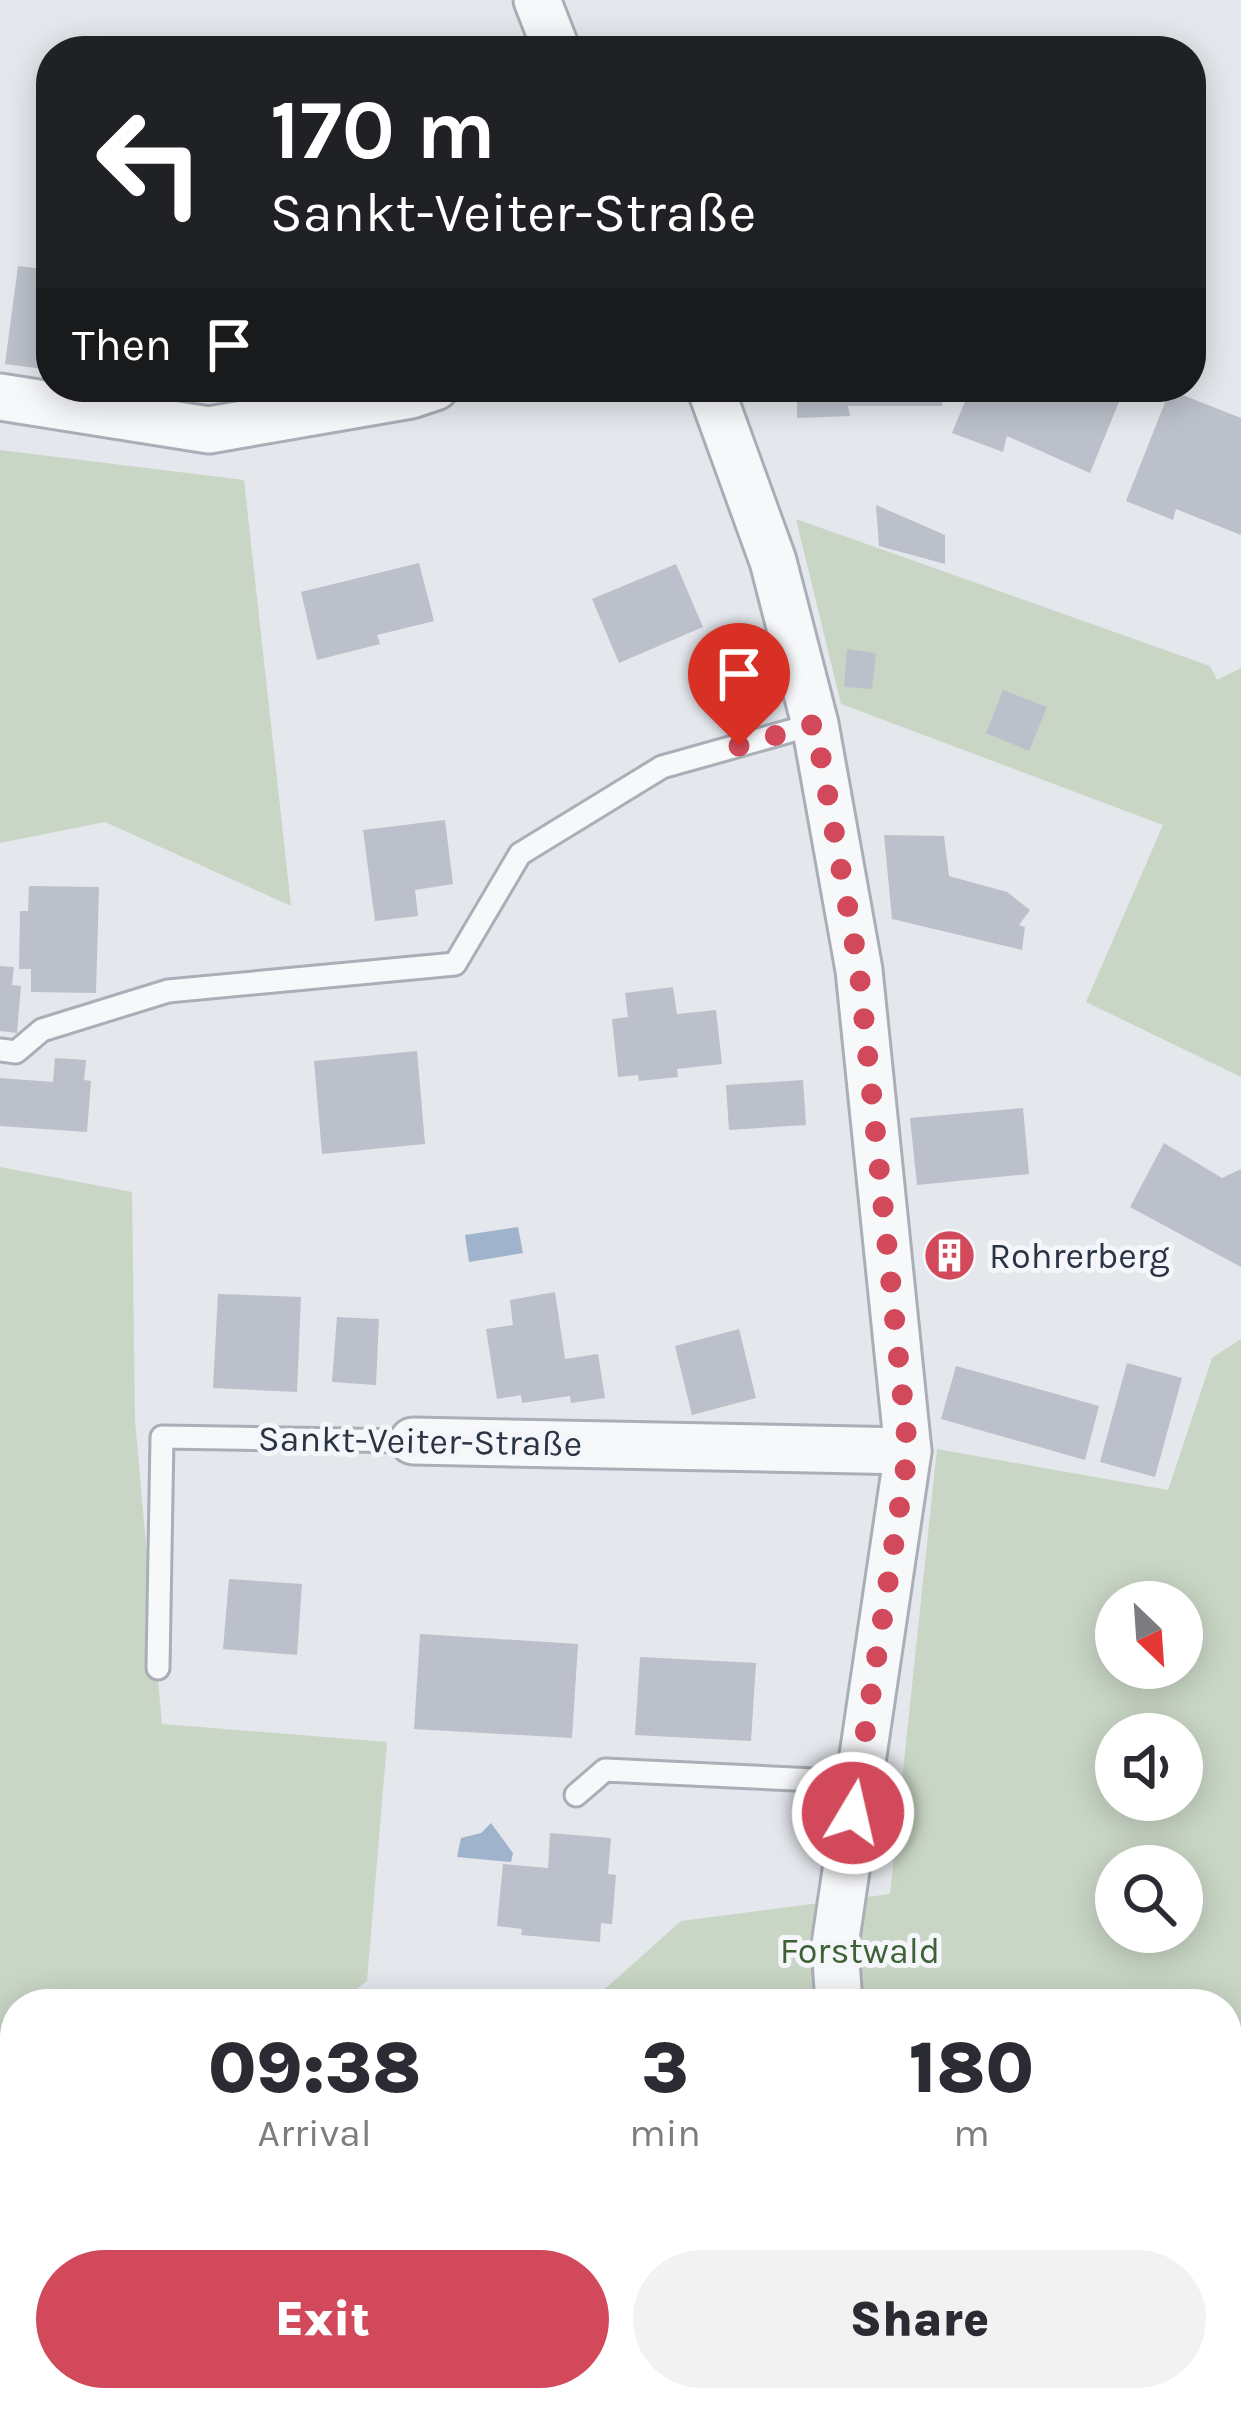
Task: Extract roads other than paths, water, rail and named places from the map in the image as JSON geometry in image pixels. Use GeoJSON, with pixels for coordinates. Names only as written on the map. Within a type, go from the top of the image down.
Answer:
{"type":"FeatureCollection","features":[{"type":"Feature","properties":{"kind":"street"},"geometry":{"type":"LineString","coordinates":[[537,0],[550,36]]}},
{"type":"Feature","properties":{"kind":"street"},"geometry":{"type":"LineString","coordinates":[[0,397],[208,430],[370,402]]}},
{"type":"Feature","properties":{"kind":"street"},"geometry":{"type":"LineString","coordinates":[[715,402],[773,561],[815,724],[859,970],[908,1451],[835,1945],[838,1989]]}},
{"type":"Feature","properties":{"kind":"street","name":"Sankt-Veiter-Straße"},"geometry":{"type":"LineString","coordinates":[[413,1441],[908,1451]]}},
{"type":"Feature","properties":{"kind":"lane"},"geometry":{"type":"LineString","coordinates":[[0,1050],[16,1052],[43,1030],[168,991],[455,964],[520,854],[662,766],[815,724]]}},
{"type":"Feature","properties":{"kind":"lane","name":"Sankt-Veiter-Straße"},"geometry":{"type":"LineString","coordinates":[[158,1668],[162,1437],[413,1441]]}},
{"type":"Feature","properties":{"kind":"lane"},"geometry":{"type":"LineString","coordinates":[[576,1795],[605,1770],[857,1782]]}},
{"type":"Feature","properties":{"kind":"water"},"geometry":{"type":"Polygon","coordinates":[[[518,1227],[523,1253],[469,1262],[465,1235],[518,1227]]]}},
{"type":"Feature","properties":{"kind":"water"},"geometry":{"type":"Polygon","coordinates":[[[491,1823],[513,1853],[511,1862],[457,1857],[461,1838],[481,1833],[491,1823]]]}},
{"type":"Feature","properties":{"kind":"place","name":"Rohrerberg"},"geometry":{"type":"Point","coordinates":[950,1256]}},
{"type":"Feature","properties":{"kind":"park label","name":"Forstwald"},"geometry":{"type":"Point","coordinates":[860,1951]}}]}
